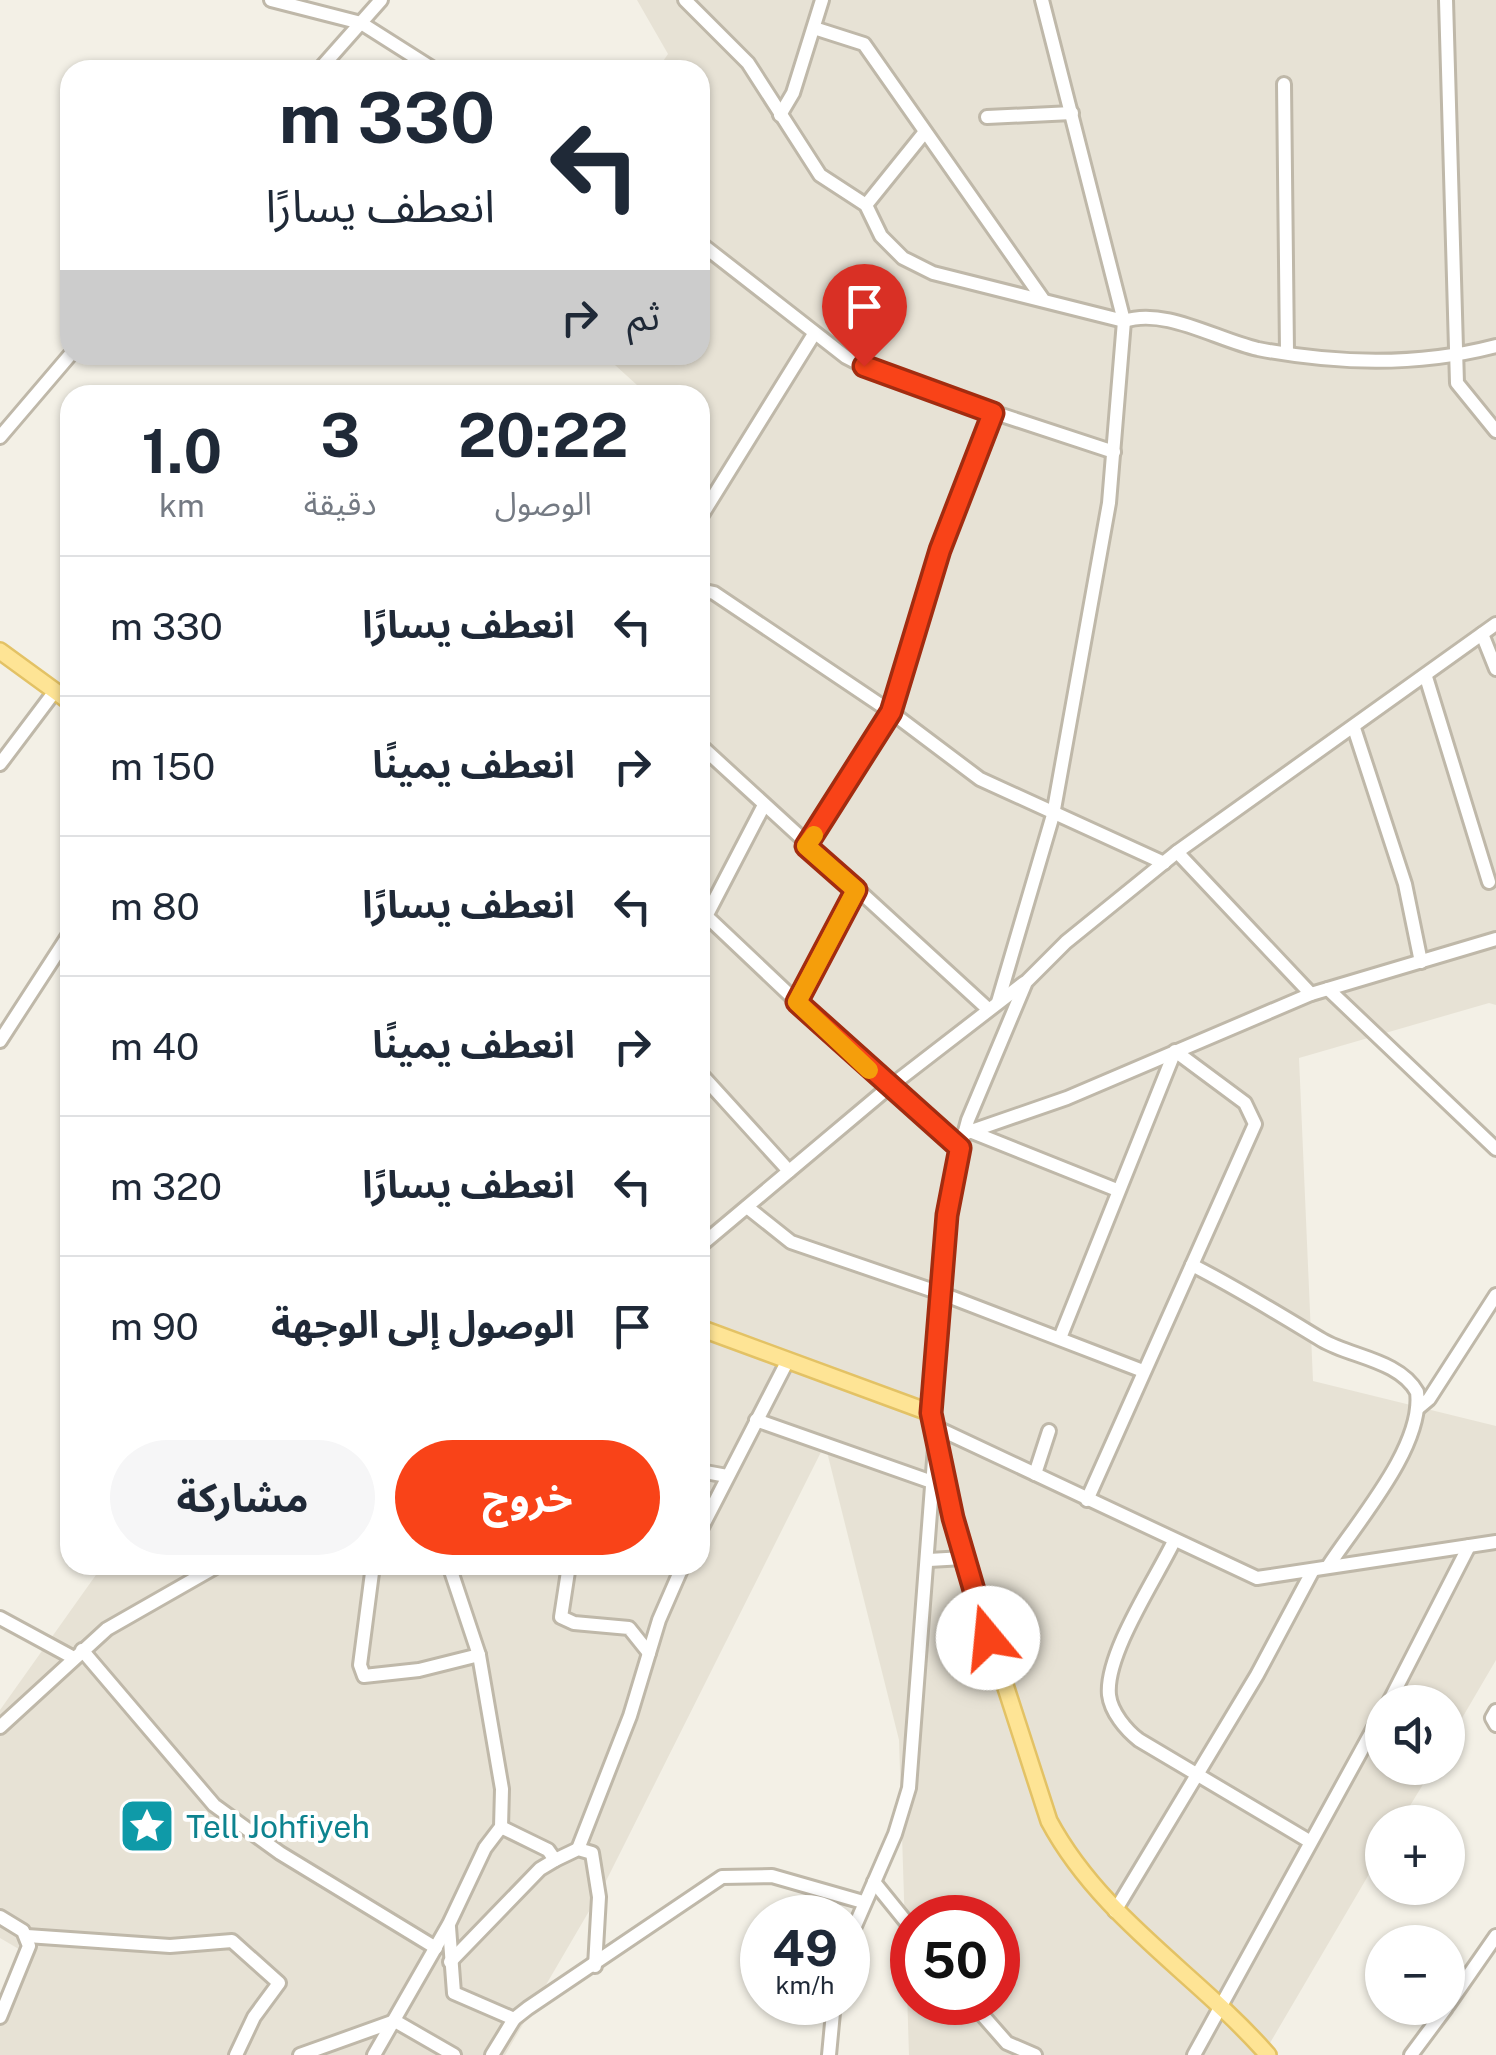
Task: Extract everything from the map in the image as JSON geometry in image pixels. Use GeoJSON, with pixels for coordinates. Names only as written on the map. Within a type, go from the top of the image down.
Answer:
{"type":"FeatureCollection","features":[{"type":"Feature","properties":{"kind":"main road"},"geometry":{"type":"LineString","coordinates":[[0,651],[60,695]]}},
{"type":"Feature","properties":{"kind":"main road"},"geometry":{"type":"LineString","coordinates":[[710,1332],[932,1420],[964,1558],[1042,1806],[1068,1854],[1115,1911],[1268,2055]]}},
{"type":"Feature","properties":{"kind":"street"},"geometry":{"type":"LineString","coordinates":[[271,0],[362,23],[419,60]]}},
{"type":"Feature","properties":{"kind":"street"},"geometry":{"type":"LineString","coordinates":[[327,60],[380,0]]}},
{"type":"Feature","properties":{"kind":"street"},"geometry":{"type":"LineString","coordinates":[[685,0],[748,62],[820,174],[866,204],[881,236],[918,268],[1124,322],[1154,318],[1243,345],[1287,352],[1375,361],[1455,356],[1496,346]]}},
{"type":"Feature","properties":{"kind":"street"},"geometry":{"type":"LineString","coordinates":[[780,114],[793,93],[822,0]]}},
{"type":"Feature","properties":{"kind":"street"},"geometry":{"type":"LineString","coordinates":[[993,1006],[1053,815],[1109,503],[1124,322],[1042,0]]}},
{"type":"Feature","properties":{"kind":"street"},"geometry":{"type":"LineString","coordinates":[[1446,0],[1457,383],[1496,432]]}},
{"type":"Feature","properties":{"kind":"street"},"geometry":{"type":"LineString","coordinates":[[814,28],[864,44],[1042,298]]}},
{"type":"Feature","properties":{"kind":"street"},"geometry":{"type":"LineString","coordinates":[[1284,84],[1287,352]]}},
{"type":"Feature","properties":{"kind":"street"},"geometry":{"type":"LineString","coordinates":[[986,117],[1072,113]]}},
{"type":"Feature","properties":{"kind":"street"},"geometry":{"type":"LineString","coordinates":[[866,204],[924,134]]}},
{"type":"Feature","properties":{"kind":"street"},"geometry":{"type":"LineString","coordinates":[[710,251],[814,334],[883,376],[1114,452]]}},
{"type":"Feature","properties":{"kind":"street"},"geometry":{"type":"LineString","coordinates":[[710,502],[814,334]]}},
{"type":"Feature","properties":{"kind":"street"},"geometry":{"type":"LineString","coordinates":[[0,437],[61,365]]}},
{"type":"Feature","properties":{"kind":"street"},"geometry":{"type":"LineString","coordinates":[[806,846],[891,712],[940,550],[993,413]]}},
{"type":"Feature","properties":{"kind":"street"},"geometry":{"type":"LineString","coordinates":[[710,592],[891,712],[980,780],[1164,862]]}},
{"type":"Feature","properties":{"kind":"street"},"geometry":{"type":"LineString","coordinates":[[710,1234],[888,1088],[1026,982],[1066,942],[1164,862],[1496,624]]}},
{"type":"Feature","properties":{"kind":"street"},"geometry":{"type":"LineString","coordinates":[[1482,634],[1496,669]]}},
{"type":"Feature","properties":{"kind":"street"},"geometry":{"type":"LineString","coordinates":[[1426,677],[1488,882]]}},
{"type":"Feature","properties":{"kind":"street"},"geometry":{"type":"LineString","coordinates":[[0,764],[54,691]]}},
{"type":"Feature","properties":{"kind":"street"},"geometry":{"type":"LineString","coordinates":[[1354,728],[1405,884],[1421,962]]}},
{"type":"Feature","properties":{"kind":"street"},"geometry":{"type":"LineString","coordinates":[[710,755],[806,846],[993,1006]]}},
{"type":"Feature","properties":{"kind":"street"},"geometry":{"type":"LineString","coordinates":[[710,903],[763,807]]}},
{"type":"Feature","properties":{"kind":"street"},"geometry":{"type":"LineString","coordinates":[[1177,852],[1311,994]]}},
{"type":"Feature","properties":{"kind":"street"},"geometry":{"type":"LineString","coordinates":[[797,1002],[856,890]]}},
{"type":"Feature","properties":{"kind":"street"},"geometry":{"type":"LineString","coordinates":[[710,925],[888,1088],[965,1138],[1117,1190]]}},
{"type":"Feature","properties":{"kind":"street"},"geometry":{"type":"LineString","coordinates":[[965,1138],[1311,994],[1496,939]]}},
{"type":"Feature","properties":{"kind":"street"},"geometry":{"type":"LineString","coordinates":[[0,1041],[60,948]]}},
{"type":"Feature","properties":{"kind":"street"},"geometry":{"type":"LineString","coordinates":[[1026,982],[965,1138],[940,1292],[932,1420],[1174,1543],[1257,1578],[1496,1542]]}},
{"type":"Feature","properties":{"kind":"street"},"geometry":{"type":"LineString","coordinates":[[1328,988],[1496,1149]]}},
{"type":"Feature","properties":{"kind":"street"},"geometry":{"type":"LineString","coordinates":[[1060,1338],[1175,1050]]}},
{"type":"Feature","properties":{"kind":"street"},"geometry":{"type":"LineString","coordinates":[[1087,1500],[1255,1118],[1245,1103],[1175,1050]]}},
{"type":"Feature","properties":{"kind":"street"},"geometry":{"type":"LineString","coordinates":[[710,1084],[788,1171]]}},
{"type":"Feature","properties":{"kind":"street"},"geometry":{"type":"LineString","coordinates":[[748,1206],[791,1242],[940,1292],[1143,1371]]}},
{"type":"Feature","properties":{"kind":"street"},"geometry":{"type":"LineString","coordinates":[[1192,1265],[1278,1309],[1327,1342],[1399,1374],[1417,1392],[1417,1409],[1404,1451],[1328,1565]]}},
{"type":"Feature","properties":{"kind":"street"},"geometry":{"type":"LineString","coordinates":[[1417,1409],[1429,1399],[1496,1295]]}},
{"type":"Feature","properties":{"kind":"street"},"geometry":{"type":"LineString","coordinates":[[710,1511],[788,1360]]}},
{"type":"Feature","properties":{"kind":"street"},"geometry":{"type":"LineString","coordinates":[[756,1420],[932,1482]]}},
{"type":"Feature","properties":{"kind":"street"},"geometry":{"type":"LineString","coordinates":[[1035,1474],[1048,1431]]}},
{"type":"Feature","properties":{"kind":"street"},"geometry":{"type":"LineString","coordinates":[[867,1895],[909,1788],[936,1444]]}},
{"type":"Feature","properties":{"kind":"street"},"geometry":{"type":"LineString","coordinates":[[710,1473],[727,1476]]}},
{"type":"Feature","properties":{"kind":"street"},"geometry":{"type":"LineString","coordinates":[[1174,1543],[1115,1660],[1108,1692],[1128,1731],[1309,1841]]}},
{"type":"Feature","properties":{"kind":"street"},"geometry":{"type":"LineString","coordinates":[[1397,1685],[1469,1546]]}},
{"type":"Feature","properties":{"kind":"street"},"geometry":{"type":"LineString","coordinates":[[928,1560],[964,1558]]}},
{"type":"Feature","properties":{"kind":"street"},"geometry":{"type":"LineString","coordinates":[[1115,1911],[1312,1572]]}},
{"type":"Feature","properties":{"kind":"street"},"geometry":{"type":"LineString","coordinates":[[0,1727],[107,1629],[191,1575]]}},
{"type":"Feature","properties":{"kind":"street"},"geometry":{"type":"LineString","coordinates":[[372,1575],[360,1665],[364,1676],[419,1670],[479,1656]]}},
{"type":"Feature","properties":{"kind":"street"},"geometry":{"type":"LineString","coordinates":[[374,2055],[449,1924],[485,1848],[501,1827],[502,1789],[479,1656],[451,1575]]}},
{"type":"Feature","properties":{"kind":"street"},"geometry":{"type":"LineString","coordinates":[[567,1575],[561,1616],[574,1624],[629,1628],[649,1652]]}},
{"type":"Feature","properties":{"kind":"street"},"geometry":{"type":"LineString","coordinates":[[578,1849],[679,1575]]}},
{"type":"Feature","properties":{"kind":"street"},"geometry":{"type":"LineString","coordinates":[[0,1618],[77,1654],[214,1805],[280,1853],[436,1948]]}},
{"type":"Feature","properties":{"kind":"street"},"geometry":{"type":"LineString","coordinates":[[1496,1711],[1492,1718],[1496,1725]]}},
{"type":"Feature","properties":{"kind":"street"},"geometry":{"type":"LineString","coordinates":[[1194,2055],[1365,1743]]}},
{"type":"Feature","properties":{"kind":"street"},"geometry":{"type":"LineString","coordinates":[[501,1827],[548,1850],[556,1860]]}},
{"type":"Feature","properties":{"kind":"street"},"geometry":{"type":"LineString","coordinates":[[450,1962],[540,1870],[578,1849],[590,1851],[595,1857],[600,1897],[594,1966]]}},
{"type":"Feature","properties":{"kind":"street"},"geometry":{"type":"LineString","coordinates":[[492,2055],[514,2020],[693,1895],[732,1874],[800,1881],[842,1895]]}},
{"type":"Feature","properties":{"kind":"street"},"geometry":{"type":"LineString","coordinates":[[874,1882],[890,1901]]}},
{"type":"Feature","properties":{"kind":"street"},"geometry":{"type":"LineString","coordinates":[[0,1917],[26,1936],[170,1946],[232,1941],[278,1983],[254,2017],[236,2055]]}},
{"type":"Feature","properties":{"kind":"street"},"geometry":{"type":"LineString","coordinates":[[449,1924],[454,1992],[514,2020]]}},
{"type":"Feature","properties":{"kind":"street"},"geometry":{"type":"LineString","coordinates":[[1,2012],[27,1960],[26,1936]]}},
{"type":"Feature","properties":{"kind":"street"},"geometry":{"type":"LineString","coordinates":[[1465,1979],[1496,1936]]}},
{"type":"Feature","properties":{"kind":"street"},"geometry":{"type":"LineString","coordinates":[[300,2055],[396,2021],[454,2055]]}},
{"type":"Feature","properties":{"kind":"street"},"geometry":{"type":"LineString","coordinates":[[829,2055],[832,2025]]}},
{"type":"Feature","properties":{"kind":"street"},"geometry":{"type":"LineString","coordinates":[[992,2025],[1007,2042],[1035,2055]]}},
{"type":"Feature","properties":{"kind":"street"},"geometry":{"type":"LineString","coordinates":[[1411,2055],[1432,2025]]}},
{"type":"Feature","properties":{"kind":"shaded area"},"geometry":{"type":"Polygon","coordinates":[[[637,0],[1496,0],[1496,1005],[1489,1003],[1299,1058],[1313,1381],[1496,1426],[1496,1660],[1465,1713],[1465,1685],[1365,1685],[1365,1785],[1423,1785],[1410,1805],[1365,1805],[1365,1881],[1270,2043],[1277,2055],[909,2055],[908,2025],[1020,2025],[1020,1895],[904,1895],[899,1740],[825,1444],[602,1889],[505,2055],[0,2055],[0,2011],[29,1955],[0,1938],[0,1710],[96,1575],[710,1575],[710,385],[637,385],[615,365],[710,365],[710,60],[664,60],[668,54],[637,0]]]}},
{"type":"Feature","properties":{"kind":"slow traffic"},"geometry":{"type":"LineString","coordinates":[[814,835],[806,846],[856,890],[797,1002],[869,1070]]}},
{"type":"Feature","properties":{"kind":"place","name":"Tell Johfiyeh"},"geometry":{"type":"Point","coordinates":[147,1826]}},
{"type":"Feature","properties":{"kind":"route"},"geometry":{"type":"LineString","coordinates":[[864,366],[993,413],[940,550],[891,712],[849,784],[806,846],[856,890],[797,1002],[888,1088],[960,1148],[947,1215],[931,1413],[953,1518],[988,1638]]}}]}
